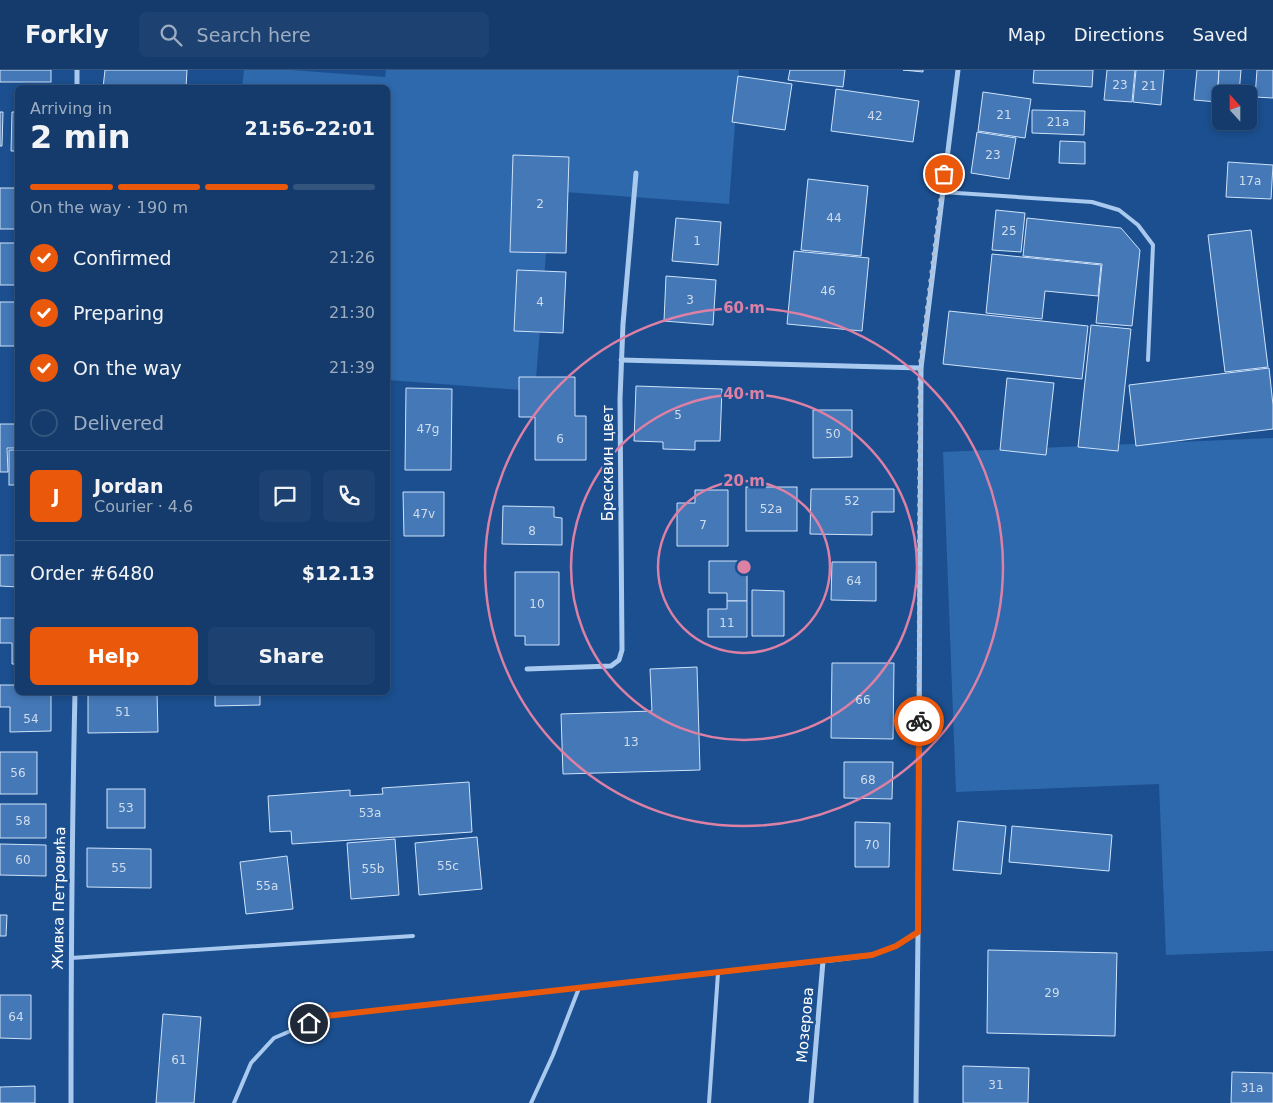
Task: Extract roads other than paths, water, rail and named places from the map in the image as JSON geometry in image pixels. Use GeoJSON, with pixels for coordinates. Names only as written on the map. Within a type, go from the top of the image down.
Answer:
{"type":"FeatureCollection","features":[{"type":"Feature","properties":{"kind":"street"},"geometry":{"type":"LineString","coordinates":[[77,70],[77,85]]}},
{"type":"Feature","properties":{"kind":"street"},"geometry":{"type":"LineString","coordinates":[[916,1103],[920,368],[958,70]]}},
{"type":"Feature","properties":{"kind":"street","name":"Бресквин цвет"},"geometry":{"type":"LineString","coordinates":[[527,669],[611,666],[619,660],[622,650],[620,399],[623,324],[636,173]]}},
{"type":"Feature","properties":{"kind":"street"},"geometry":{"type":"LineString","coordinates":[[622,360],[920,368]]}},
{"type":"Feature","properties":{"kind":"street","name":"Живка Петровића"},"geometry":{"type":"LineString","coordinates":[[71,1103],[70,958],[75,695]]}},
{"type":"Feature","properties":{"kind":"street"},"geometry":{"type":"LineString","coordinates":[[823,961],[872,955],[896,946],[918,932]]}},
{"type":"Feature","properties":{"kind":"street","name":"Мозерова"},"geometry":{"type":"LineString","coordinates":[[811,1103],[823,961]]}},
{"type":"Feature","properties":{"kind":"lane"},"geometry":{"type":"LineString","coordinates":[[942,192],[1092,202],[1119,210],[1138,226],[1153,244],[1148,360]]}},
{"type":"Feature","properties":{"kind":"lane"},"geometry":{"type":"LineString","coordinates":[[70,958],[413,936]]}},
{"type":"Feature","properties":{"kind":"lane"},"geometry":{"type":"LineString","coordinates":[[234,1103],[251,1063],[274,1038],[326,1016],[823,961]]}},
{"type":"Feature","properties":{"kind":"lane"},"geometry":{"type":"LineString","coordinates":[[709,1103],[718,973]]}},
{"type":"Feature","properties":{"kind":"lane"},"geometry":{"type":"LineString","coordinates":[[531,1103],[553,1055],[579,988]]}}]}
